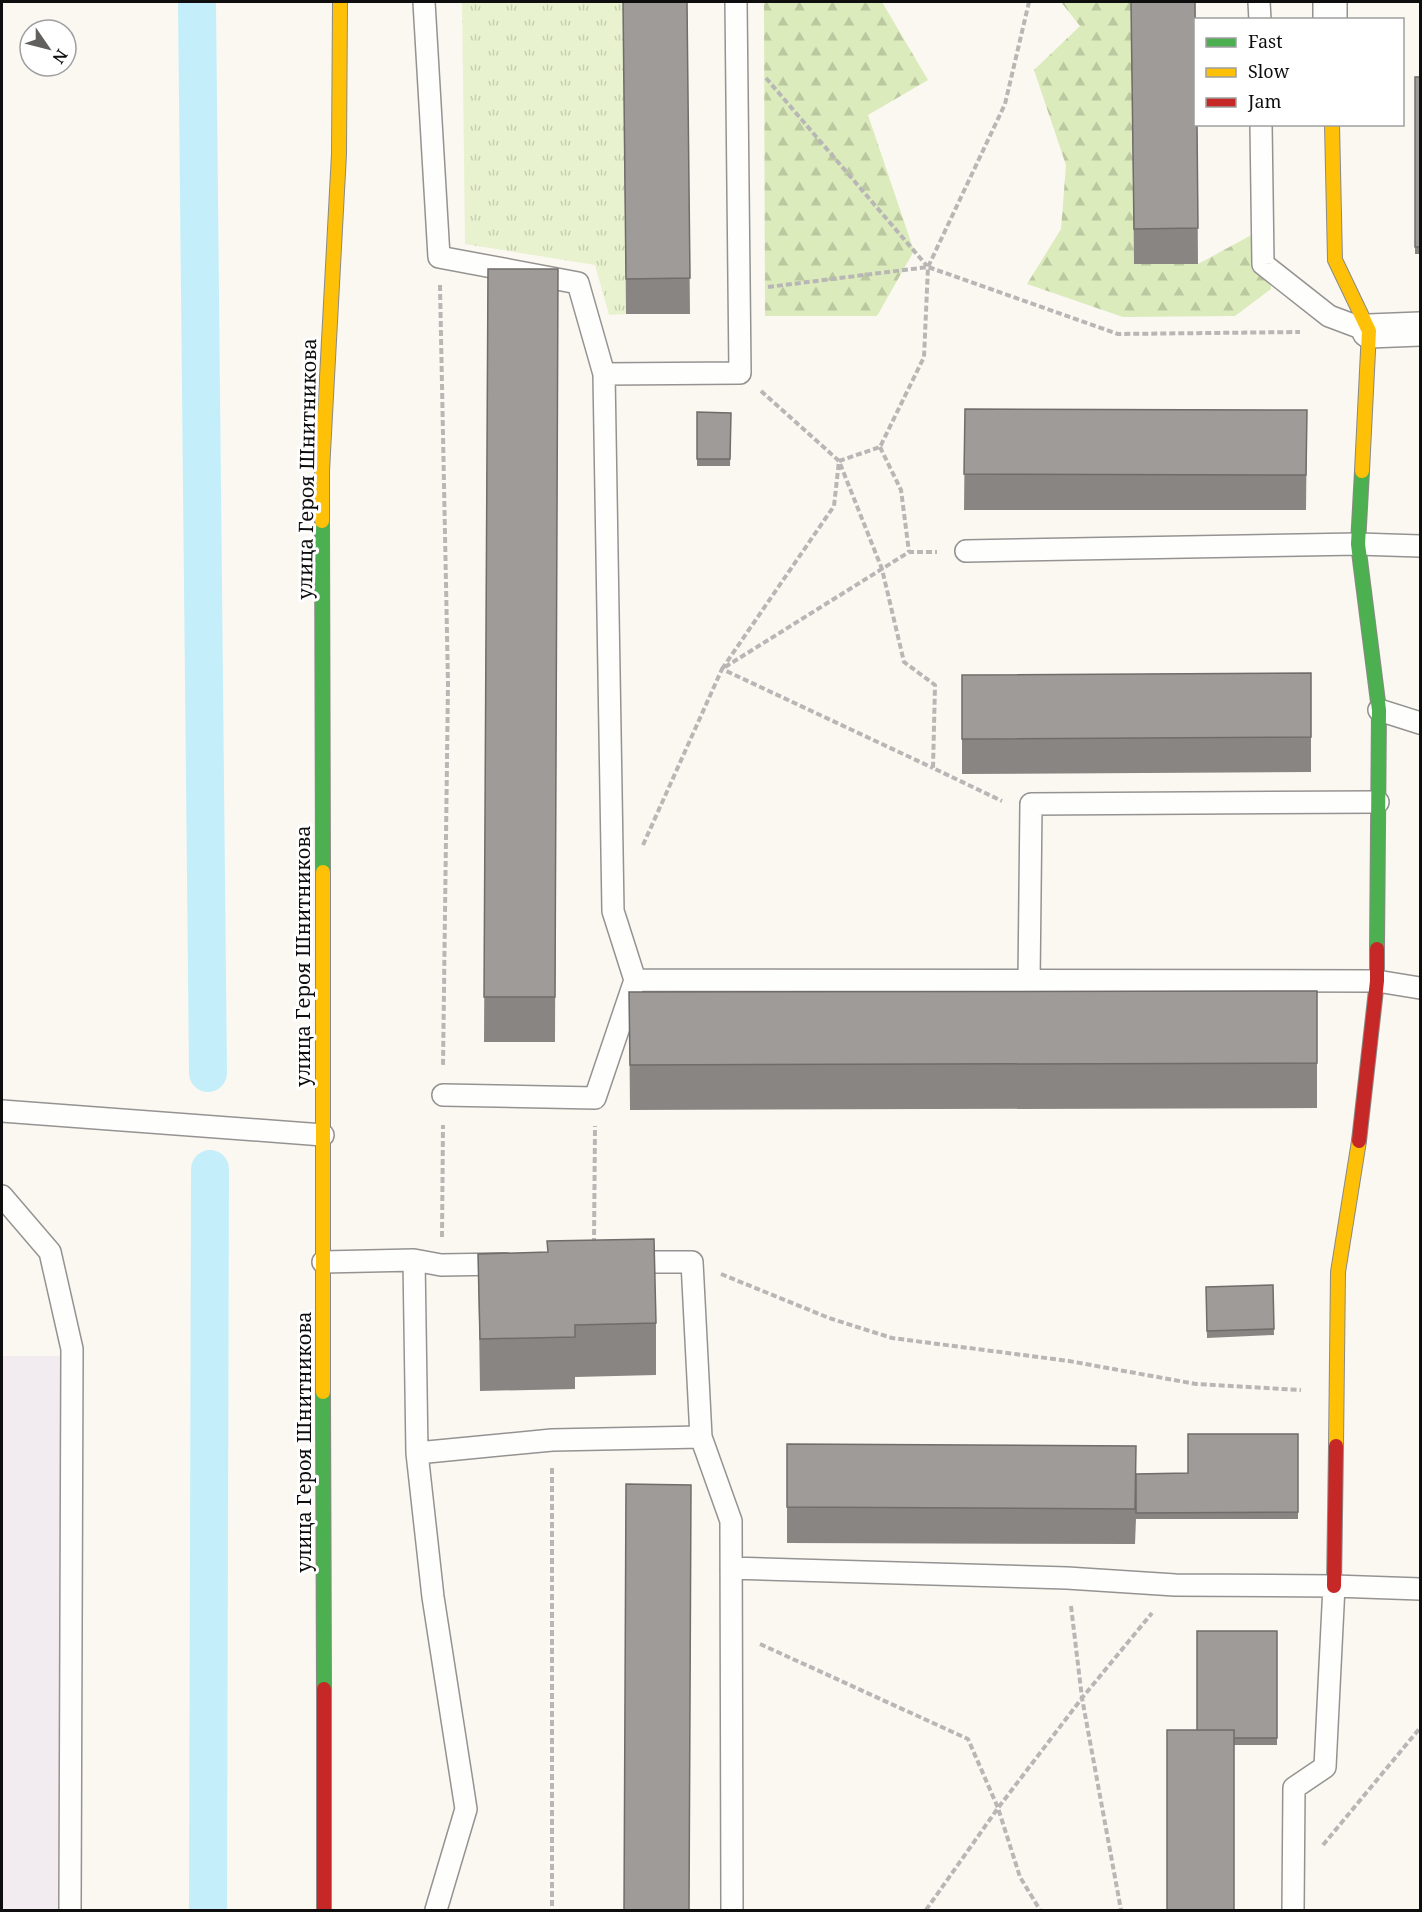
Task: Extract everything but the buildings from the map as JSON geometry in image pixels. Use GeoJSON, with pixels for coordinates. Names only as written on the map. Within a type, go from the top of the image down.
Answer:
{"type":"FeatureCollection","features":[{"type":"Feature","properties":{"kind":"street","name":"улица Героя Шнитникова"},"geometry":{"type":"LineString","coordinates":[[324,1911],[322,471],[339,154],[340,2]]}},
{"type":"Feature","properties":{"kind":"street"},"geometry":{"type":"LineString","coordinates":[[1330,2],[1330,18]]}},
{"type":"Feature","properties":{"kind":"street"},"geometry":{"type":"LineString","coordinates":[[1332,126],[1335,260],[1369,331],[1358,544],[1379,710],[1377,981],[1359,1143],[1338,1272],[1334,1586]]}},
{"type":"Feature","properties":{"kind":"street"},"geometry":{"type":"LineString","coordinates":[[1369,331],[1420,328]]}},
{"type":"Feature","properties":{"kind":"lane"},"geometry":{"type":"LineString","coordinates":[[424,2],[439,257],[578,283],[604,374],[613,911],[635,980],[595,1098],[443,1095]]}},
{"type":"Feature","properties":{"kind":"lane"},"geometry":{"type":"LineString","coordinates":[[604,374],[740,373],[736,2]]}},
{"type":"Feature","properties":{"kind":"lane"},"geometry":{"type":"LineString","coordinates":[[1259,2],[1260,18]]}},
{"type":"Feature","properties":{"kind":"lane"},"geometry":{"type":"LineString","coordinates":[[1261,126],[1263,264],[1329,316],[1369,331]]}},
{"type":"Feature","properties":{"kind":"lane"},"geometry":{"type":"LineString","coordinates":[[966,551],[1358,544],[1420,546]]}},
{"type":"Feature","properties":{"kind":"lane"},"geometry":{"type":"LineString","coordinates":[[1379,710],[1420,723]]}},
{"type":"Feature","properties":{"kind":"lane"},"geometry":{"type":"LineString","coordinates":[[1029,981],[1031,804],[1378,802]]}},
{"type":"Feature","properties":{"kind":"lane"},"geometry":{"type":"LineString","coordinates":[[635,980],[1377,981],[1420,988]]}},
{"type":"Feature","properties":{"kind":"lane"},"geometry":{"type":"LineString","coordinates":[[2,1111],[323,1135]]}},
{"type":"Feature","properties":{"kind":"lane"},"geometry":{"type":"LineString","coordinates":[[2,1196],[50,1252],[72,1349],[70,1911]]}},
{"type":"Feature","properties":{"kind":"lane"},"geometry":{"type":"LineString","coordinates":[[414,1260],[417,1453],[433,1597],[466,1809],[436,1911]]}},
{"type":"Feature","properties":{"kind":"lane"},"geometry":{"type":"LineString","coordinates":[[323,1262],[414,1260],[441,1265],[523,1263]]}},
{"type":"Feature","properties":{"kind":"lane"},"geometry":{"type":"LineString","coordinates":[[593,1262],[692,1262],[701,1437],[731,1521],[732,1911]]}},
{"type":"Feature","properties":{"kind":"lane"},"geometry":{"type":"LineString","coordinates":[[417,1453],[552,1440],[701,1437]]}},
{"type":"Feature","properties":{"kind":"lane"},"geometry":{"type":"LineString","coordinates":[[731,1568],[1067,1578],[1175,1585],[1420,1588]]}},
{"type":"Feature","properties":{"kind":"lane"},"geometry":{"type":"LineString","coordinates":[[1293,1911],[1294,1788],[1325,1767],[1334,1586]]}},
{"type":"Feature","properties":{"kind":"path"},"geometry":{"type":"LineString","coordinates":[[838,460],[880,447],[924,357],[928,267],[1005,104],[1029,2]]}},
{"type":"Feature","properties":{"kind":"path"},"geometry":{"type":"LineString","coordinates":[[736,43],[928,267]]}},
{"type":"Feature","properties":{"kind":"path"},"geometry":{"type":"LineString","coordinates":[[439,257],[448,683],[445,893]]}},
{"type":"Feature","properties":{"kind":"path"},"geometry":{"type":"LineString","coordinates":[[739,291],[928,267],[1118,334],[1309,332]]}},
{"type":"Feature","properties":{"kind":"path"},"geometry":{"type":"LineString","coordinates":[[740,373],[838,460],[882,569],[903,662],[935,685],[933,768]]}},
{"type":"Feature","properties":{"kind":"path"},"geometry":{"type":"LineString","coordinates":[[880,447],[901,490],[909,552]]}},
{"type":"Feature","properties":{"kind":"path"},"geometry":{"type":"LineString","coordinates":[[642,848],[722,669],[834,506],[838,460]]}},
{"type":"Feature","properties":{"kind":"path"},"geometry":{"type":"LineString","coordinates":[[722,669],[909,552],[966,551]]}},
{"type":"Feature","properties":{"kind":"path"},"geometry":{"type":"LineString","coordinates":[[722,669],[1008,804],[1031,804]]}},
{"type":"Feature","properties":{"kind":"path"},"geometry":{"type":"LineString","coordinates":[[593,1262],[595,1098]]}},
{"type":"Feature","properties":{"kind":"path"},"geometry":{"type":"LineString","coordinates":[[692,1262],[829,1318],[892,1338],[1069,1361],[1196,1384],[1336,1392]]}},
{"type":"Feature","properties":{"kind":"path"},"geometry":{"type":"LineString","coordinates":[[552,1440],[552,1911]]}},
{"type":"Feature","properties":{"kind":"path"},"geometry":{"type":"LineString","coordinates":[[1067,1578],[1082,1698],[1121,1911]]}},
{"type":"Feature","properties":{"kind":"path"},"geometry":{"type":"LineString","coordinates":[[926,1911],[998,1808],[1082,1698],[1175,1585]]}},
{"type":"Feature","properties":{"kind":"path"},"geometry":{"type":"LineString","coordinates":[[732,1632],[968,1738],[998,1808],[1020,1877],[1040,1911]]}},
{"type":"Feature","properties":{"kind":"path"},"geometry":{"type":"LineString","coordinates":[[1293,1882],[1420,1728]]}},
{"type":"Feature","properties":{"kind":"shaded area"},"geometry":{"type":"Polygon","coordinates":[[[2,1356],[77,1356],[74,1910],[2,1910],[2,1356]]]}},
{"type":"Feature","properties":{"kind":"green space"},"geometry":{"type":"Polygon","coordinates":[[[462,2],[623,2],[626,314],[609,315],[595,265],[465,244],[462,2]]]}},
{"type":"Feature","properties":{"kind":"green space"},"geometry":{"type":"Polygon","coordinates":[[[764,2],[882,2],[928,80],[868,115],[914,251],[877,316],[765,316],[764,2]]]}},
{"type":"Feature","properties":{"kind":"green space"},"geometry":{"type":"Polygon","coordinates":[[[1061,2],[1131,2],[1134,264],[1198,264],[1270,225],[1271,289],[1235,316],[1123,317],[1027,284],[1061,229],[1066,165],[1034,70],[1080,26],[1061,2]]]}},
{"type":"Feature","properties":{"kind":"waterway"},"geometry":{"type":"LineString","coordinates":[[197,2],[208,1073]]}},
{"type":"Feature","properties":{"kind":"waterway"},"geometry":{"type":"LineString","coordinates":[[208,1910],[210,1169]]}},
{"type":"Feature","properties":{"kind":"traffic: fast"},"geometry":{"type":"LineString","coordinates":[[1362,471],[1358,544],[1379,710],[1377,949]]}},
{"type":"Feature","properties":{"kind":"traffic: fast"},"geometry":{"type":"LineString","coordinates":[[322,521],[323,872]]}},
{"type":"Feature","properties":{"kind":"traffic: fast"},"geometry":{"type":"LineString","coordinates":[[323,1392],[324,1689]]}},
{"type":"Feature","properties":{"kind":"traffic: slow"},"geometry":{"type":"LineString","coordinates":[[322,521],[322,471],[339,154],[340,2]]}},
{"type":"Feature","properties":{"kind":"traffic: slow"},"geometry":{"type":"LineString","coordinates":[[1332,126],[1335,260],[1369,331],[1362,471]]}},
{"type":"Feature","properties":{"kind":"traffic: slow"},"geometry":{"type":"LineString","coordinates":[[323,872],[323,1392]]}},
{"type":"Feature","properties":{"kind":"traffic: slow"},"geometry":{"type":"LineString","coordinates":[[1336,1446],[1338,1272],[1359,1141]]}},
{"type":"Feature","properties":{"kind":"traffic: jam"},"geometry":{"type":"LineString","coordinates":[[1359,1141],[1377,981],[1377,949]]}},
{"type":"Feature","properties":{"kind":"traffic: jam"},"geometry":{"type":"LineString","coordinates":[[1334,1586],[1336,1446]]}},
{"type":"Feature","properties":{"kind":"traffic: jam"},"geometry":{"type":"LineString","coordinates":[[324,1689],[324,1910]]}}]}
